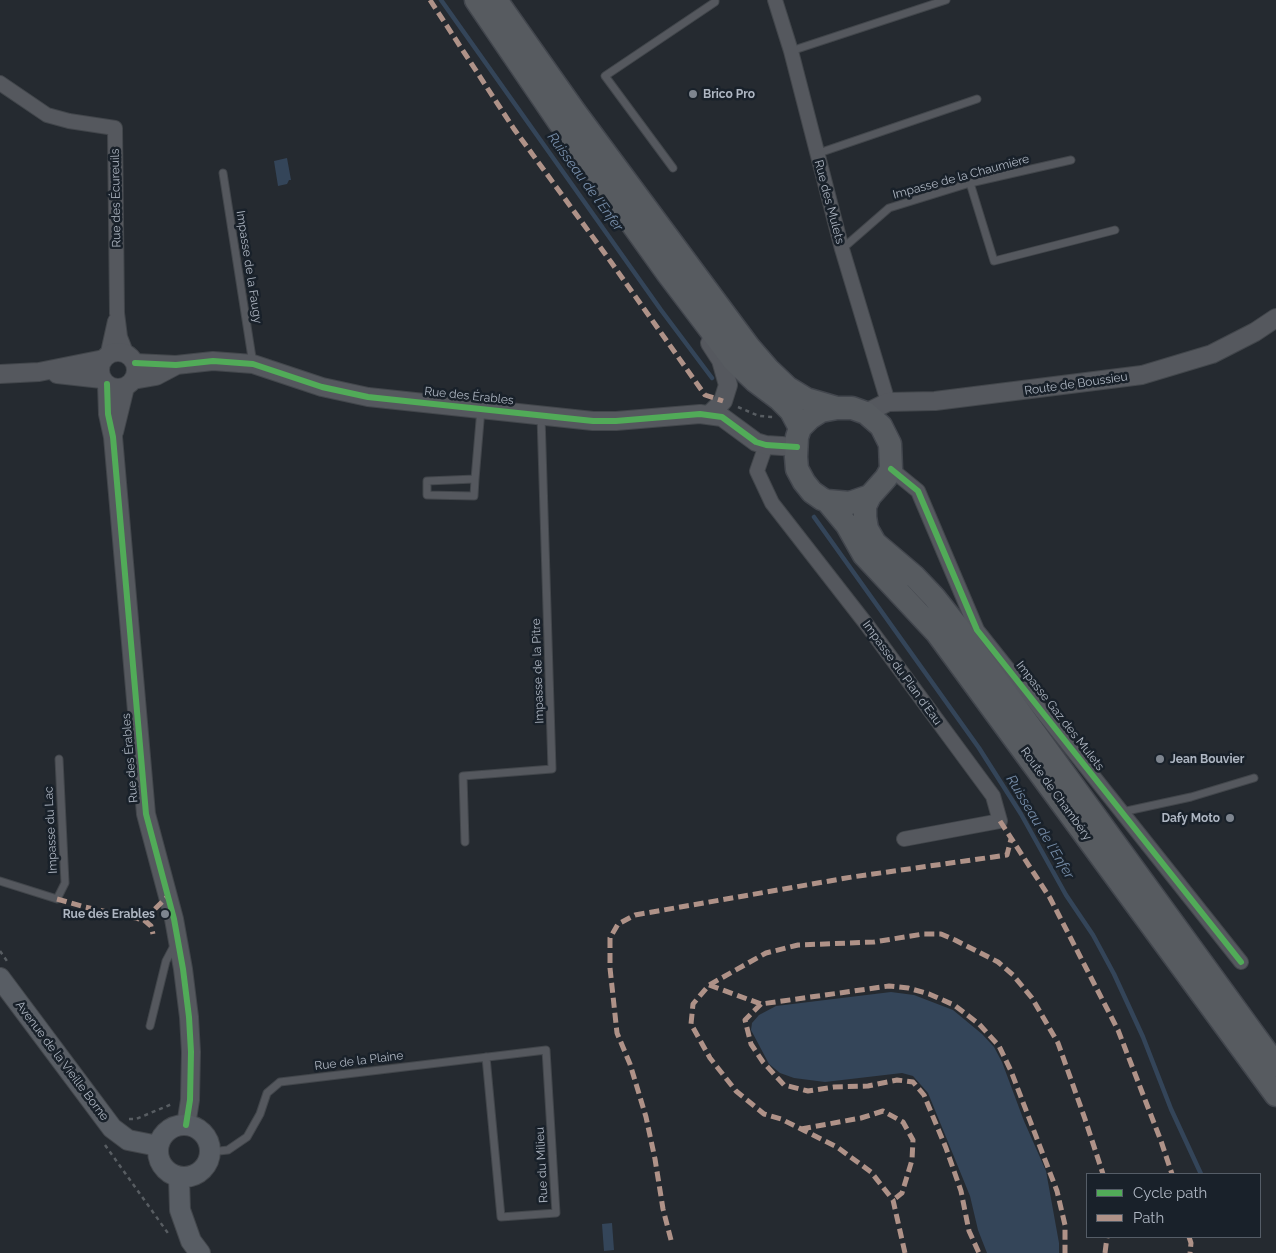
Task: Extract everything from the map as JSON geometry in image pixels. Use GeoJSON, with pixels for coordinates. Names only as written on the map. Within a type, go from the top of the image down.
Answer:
{"type":"FeatureCollection","features":[{"type":"Feature","properties":{"kind":"main road"},"geometry":{"type":"LineString","coordinates":[[476,0],[559,122],[668,274],[734,361],[755,381],[779,399],[796,429],[797,468],[812,492],[827,501],[850,503],[870,496],[886,478],[890,469],[890,444],[881,426],[866,413],[852,408],[821,411],[796,429]]}},
{"type":"Feature","properties":{"kind":"main road"},"geometry":{"type":"LineString","coordinates":[[496,0],[575,112],[755,355],[788,388],[806,399],[837,408]]}},
{"type":"Feature","properties":{"kind":"main road","name":"Route de Chambéry"},"geometry":{"type":"LineString","coordinates":[[870,496],[865,506],[865,517],[867,529],[875,544],[915,577],[951,619],[1276,1065]]}},
{"type":"Feature","properties":{"kind":"main road","name":"Route de Chambéry"},"geometry":{"type":"LineString","coordinates":[[827,501],[847,525],[864,555],[936,633],[1276,1095]]}},
{"type":"Feature","properties":{"kind":"main road","name":"Avenue de la Vieille Borne"},"geometry":{"type":"LineString","coordinates":[[6,972],[112,1128],[128,1140],[158,1146]]}},
{"type":"Feature","properties":{"kind":"main road"},"geometry":{"type":"LineString","coordinates":[[186,1125],[194,1127],[206,1137],[210,1152],[205,1167],[199,1173],[179,1178],[173,1176],[162,1167],[157,1153],[164,1133],[170,1129],[186,1125]]}},
{"type":"Feature","properties":{"kind":"main road"},"geometry":{"type":"LineString","coordinates":[[179,1178],[180,1210],[191,1241],[200,1253]]}},
{"type":"Feature","properties":{"kind":"street","name":"Rue des Mulets"},"geometry":{"type":"LineString","coordinates":[[775,0],[791,51],[842,249],[888,402]]}},
{"type":"Feature","properties":{"kind":"street","name":"Rue des Écureuils"},"geometry":{"type":"LineString","coordinates":[[0,83],[47,115],[70,121],[115,128],[117,313],[120,337],[130,371]]}},
{"type":"Feature","properties":{"kind":"street"},"geometry":{"type":"LineString","coordinates":[[668,274],[721,360],[728,385],[723,401],[709,415]]}},
{"type":"Feature","properties":{"kind":"street","name":"Rue des Écureuils"},"geometry":{"type":"LineString","coordinates":[[105,358],[117,313]]}},
{"type":"Feature","properties":{"kind":"street","name":"Route de Boussieu"},"geometry":{"type":"LineString","coordinates":[[866,413],[888,402],[935,401],[1142,375],[1212,354],[1255,332],[1276,318]]}},
{"type":"Feature","properties":{"kind":"street"},"geometry":{"type":"LineString","coordinates":[[0,374],[39,372],[105,358],[116,352],[130,371],[113,388],[104,382],[39,372]]}},
{"type":"Feature","properties":{"kind":"street"},"geometry":{"type":"LineString","coordinates":[[104,382],[100,372],[105,358]]}},
{"type":"Feature","properties":{"kind":"street","name":"Rue des Érables"},"geometry":{"type":"LineString","coordinates":[[113,437],[130,371],[213,361],[253,364],[342,392],[368,397],[541,416],[593,421],[616,421],[700,414],[709,415],[722,418],[756,442],[766,445],[796,429]]}},
{"type":"Feature","properties":{"kind":"street","name":"Rue des Érables"},"geometry":{"type":"LineString","coordinates":[[104,382],[113,437],[146,814],[174,919],[189,1017],[191,1052],[190,1105],[186,1125]]}},
{"type":"Feature","properties":{"kind":"street","name":"Impasse du Plan d'Eau"},"geometry":{"type":"LineString","coordinates":[[766,445],[757,471],[772,503],[867,625],[993,796],[1000,821],[904,839]]}},
{"type":"Feature","properties":{"kind":"street","name":"Impasse Gaz des Mulets"},"geometry":{"type":"LineString","coordinates":[[890,469],[918,491],[977,630],[1241,962]]}},
{"type":"Feature","properties":{"kind":"lane"},"geometry":{"type":"LineString","coordinates":[[673,168],[605,76],[715,2],[715,0]]}},
{"type":"Feature","properties":{"kind":"lane"},"geometry":{"type":"LineString","coordinates":[[791,51],[946,0]]}},
{"type":"Feature","properties":{"kind":"lane"},"geometry":{"type":"LineString","coordinates":[[816,154],[978,99]]}},
{"type":"Feature","properties":{"kind":"lane","name":"Impasse de la Chaumière"},"geometry":{"type":"LineString","coordinates":[[842,249],[889,208],[970,184],[1071,160]]}},
{"type":"Feature","properties":{"kind":"lane","name":"Impasse de la Faugy"},"geometry":{"type":"LineString","coordinates":[[223,173],[253,364]]}},
{"type":"Feature","properties":{"kind":"lane"},"geometry":{"type":"LineString","coordinates":[[970,184],[994,260],[1115,230]]}},
{"type":"Feature","properties":{"kind":"lane"},"geometry":{"type":"LineString","coordinates":[[474,479],[427,480],[427,495],[474,496],[481,409]]}},
{"type":"Feature","properties":{"kind":"lane","name":"Impasse de la Pitre"},"geometry":{"type":"LineString","coordinates":[[465,842],[463,776],[552,769],[541,416]]}},
{"type":"Feature","properties":{"kind":"lane","name":"Impasse du Lac"},"geometry":{"type":"LineString","coordinates":[[0,881],[57,899],[65,883],[59,759]]}},
{"type":"Feature","properties":{"kind":"lane"},"geometry":{"type":"LineString","coordinates":[[1121,812],[1191,797],[1254,778]]}},
{"type":"Feature","properties":{"kind":"lane"},"geometry":{"type":"LineString","coordinates":[[150,1026],[166,961],[178,939]]}},
{"type":"Feature","properties":{"kind":"lane","name":"Rue de la Plaine"},"geometry":{"type":"LineString","coordinates":[[210,1152],[228,1150],[247,1137],[260,1114],[267,1093],[280,1082],[546,1050]]}},
{"type":"Feature","properties":{"kind":"lane","name":"Rue du Milieu"},"geometry":{"type":"LineString","coordinates":[[486,1057],[501,1217],[556,1213],[546,1050]]}},
{"type":"Feature","properties":{"kind":"path"},"geometry":{"type":"LineString","coordinates":[[723,401],[759,416],[780,415],[796,429]]}},
{"type":"Feature","properties":{"kind":"path"},"geometry":{"type":"LineString","coordinates":[[0,951],[6,972]]}},
{"type":"Feature","properties":{"kind":"path"},"geometry":{"type":"LineString","coordinates":[[124,1119],[136,1119],[172,1104]]}},
{"type":"Feature","properties":{"kind":"water"},"geometry":{"type":"Polygon","coordinates":[[[287,158],[291,180],[287,184],[278,186],[274,161],[287,158]]]}},
{"type":"Feature","properties":{"kind":"water"},"geometry":{"type":"Polygon","coordinates":[[[891,992],[914,995],[953,1010],[982,1034],[994,1047],[1002,1062],[1024,1121],[1046,1171],[1059,1243],[1059,1253],[987,1253],[978,1230],[970,1196],[928,1093],[913,1076],[902,1073],[825,1082],[794,1078],[780,1073],[769,1064],[751,1030],[752,1023],[759,1015],[776,1006],[891,992]]]}},
{"type":"Feature","properties":{"kind":"water"},"geometry":{"type":"Polygon","coordinates":[[[612,1223],[614,1250],[604,1251],[602,1224],[612,1223]]]}},
{"type":"Feature","properties":{"kind":"waterway","name":"Ruisseau de l'Enfer"},"geometry":{"type":"LineString","coordinates":[[441,0],[661,310],[712,378]]}},
{"type":"Feature","properties":{"kind":"waterway","name":"Ruisseau de l'Enfer"},"geometry":{"type":"LineString","coordinates":[[814,517],[979,748],[1021,814],[1066,895],[1093,935],[1114,974],[1143,1037],[1171,1109],[1201,1173]]}},
{"type":"Feature","properties":{"kind":"marked path"},"geometry":{"type":"LineString","coordinates":[[430,0],[514,129],[705,395],[723,401]]}},
{"type":"Feature","properties":{"kind":"marked path"},"geometry":{"type":"LineString","coordinates":[[1000,821],[1050,898],[1118,1030],[1172,1173]]}},
{"type":"Feature","properties":{"kind":"marked path"},"geometry":{"type":"LineString","coordinates":[[671,1240],[663,1209],[646,1117],[630,1064],[617,1033],[610,968],[610,938],[618,924],[635,915],[852,877],[1007,855],[1011,839]]}},
{"type":"Feature","properties":{"kind":"marked path"},"geometry":{"type":"LineString","coordinates":[[57,899],[144,920],[168,896]]}},
{"type":"Feature","properties":{"kind":"marked path"},"geometry":{"type":"LineString","coordinates":[[144,920],[151,926],[153,934]]}},
{"type":"Feature","properties":{"kind":"marked path"},"geometry":{"type":"LineString","coordinates":[[905,1253],[893,1200],[871,1172],[837,1147],[781,1119],[764,1114],[736,1091],[710,1058],[691,1024],[693,1004],[709,985],[766,953],[798,945],[874,942],[923,934],[941,934],[955,940],[998,962],[1013,975],[1032,998],[1058,1043],[1103,1173]]}},
{"type":"Feature","properties":{"kind":"marked path"},"geometry":{"type":"LineString","coordinates":[[709,985],[761,1004],[889,986],[908,988],[929,994],[954,1005],[979,1024],[999,1046],[1011,1071],[1057,1191],[1065,1225],[1065,1253]]}},
{"type":"Feature","properties":{"kind":"marked path"},"geometry":{"type":"LineString","coordinates":[[761,1004],[745,1020],[751,1044],[763,1062],[784,1085],[808,1091],[834,1087],[868,1086],[897,1080],[913,1082],[924,1095],[946,1148],[961,1191],[969,1231],[979,1253]]}},
{"type":"Feature","properties":{"kind":"marked path"},"geometry":{"type":"LineString","coordinates":[[801,1129],[861,1118],[883,1111],[903,1122],[913,1140],[912,1160],[902,1193],[893,1200]]}},
{"type":"Feature","properties":{"kind":"marked path"},"geometry":{"type":"LineString","coordinates":[[1105,1253],[1107,1238]]}},
{"type":"Feature","properties":{"kind":"marked path"},"geometry":{"type":"LineString","coordinates":[[1189,1238],[1190,1253]]}},
{"type":"Feature","properties":{"kind":"cycle path"},"geometry":{"type":"LineString","coordinates":[[135,363],[176,365],[213,361],[253,364],[322,387],[368,397],[593,421],[616,421],[700,414],[722,417],[756,442],[766,445],[797,447]]}},
{"type":"Feature","properties":{"kind":"cycle path"},"geometry":{"type":"LineString","coordinates":[[107,384],[108,414],[113,437],[146,814],[174,919],[189,1017],[191,1052],[190,1100],[186,1125]]}},
{"type":"Feature","properties":{"kind":"cycle path"},"geometry":{"type":"LineString","coordinates":[[891,469],[918,491],[977,630],[1241,962]]}},
{"type":"Feature","properties":{"kind":"place","name":"Brico Pro"},"geometry":{"type":"Point","coordinates":[693,94]}},
{"type":"Feature","properties":{"kind":"place","name":"Jean Bouvier"},"geometry":{"type":"Point","coordinates":[1160,759]}},
{"type":"Feature","properties":{"kind":"place","name":"Dafy Moto"},"geometry":{"type":"Point","coordinates":[1230,818]}},
{"type":"Feature","properties":{"kind":"place","name":"Rue des Erables"},"geometry":{"type":"Point","coordinates":[165,914]}}]}
